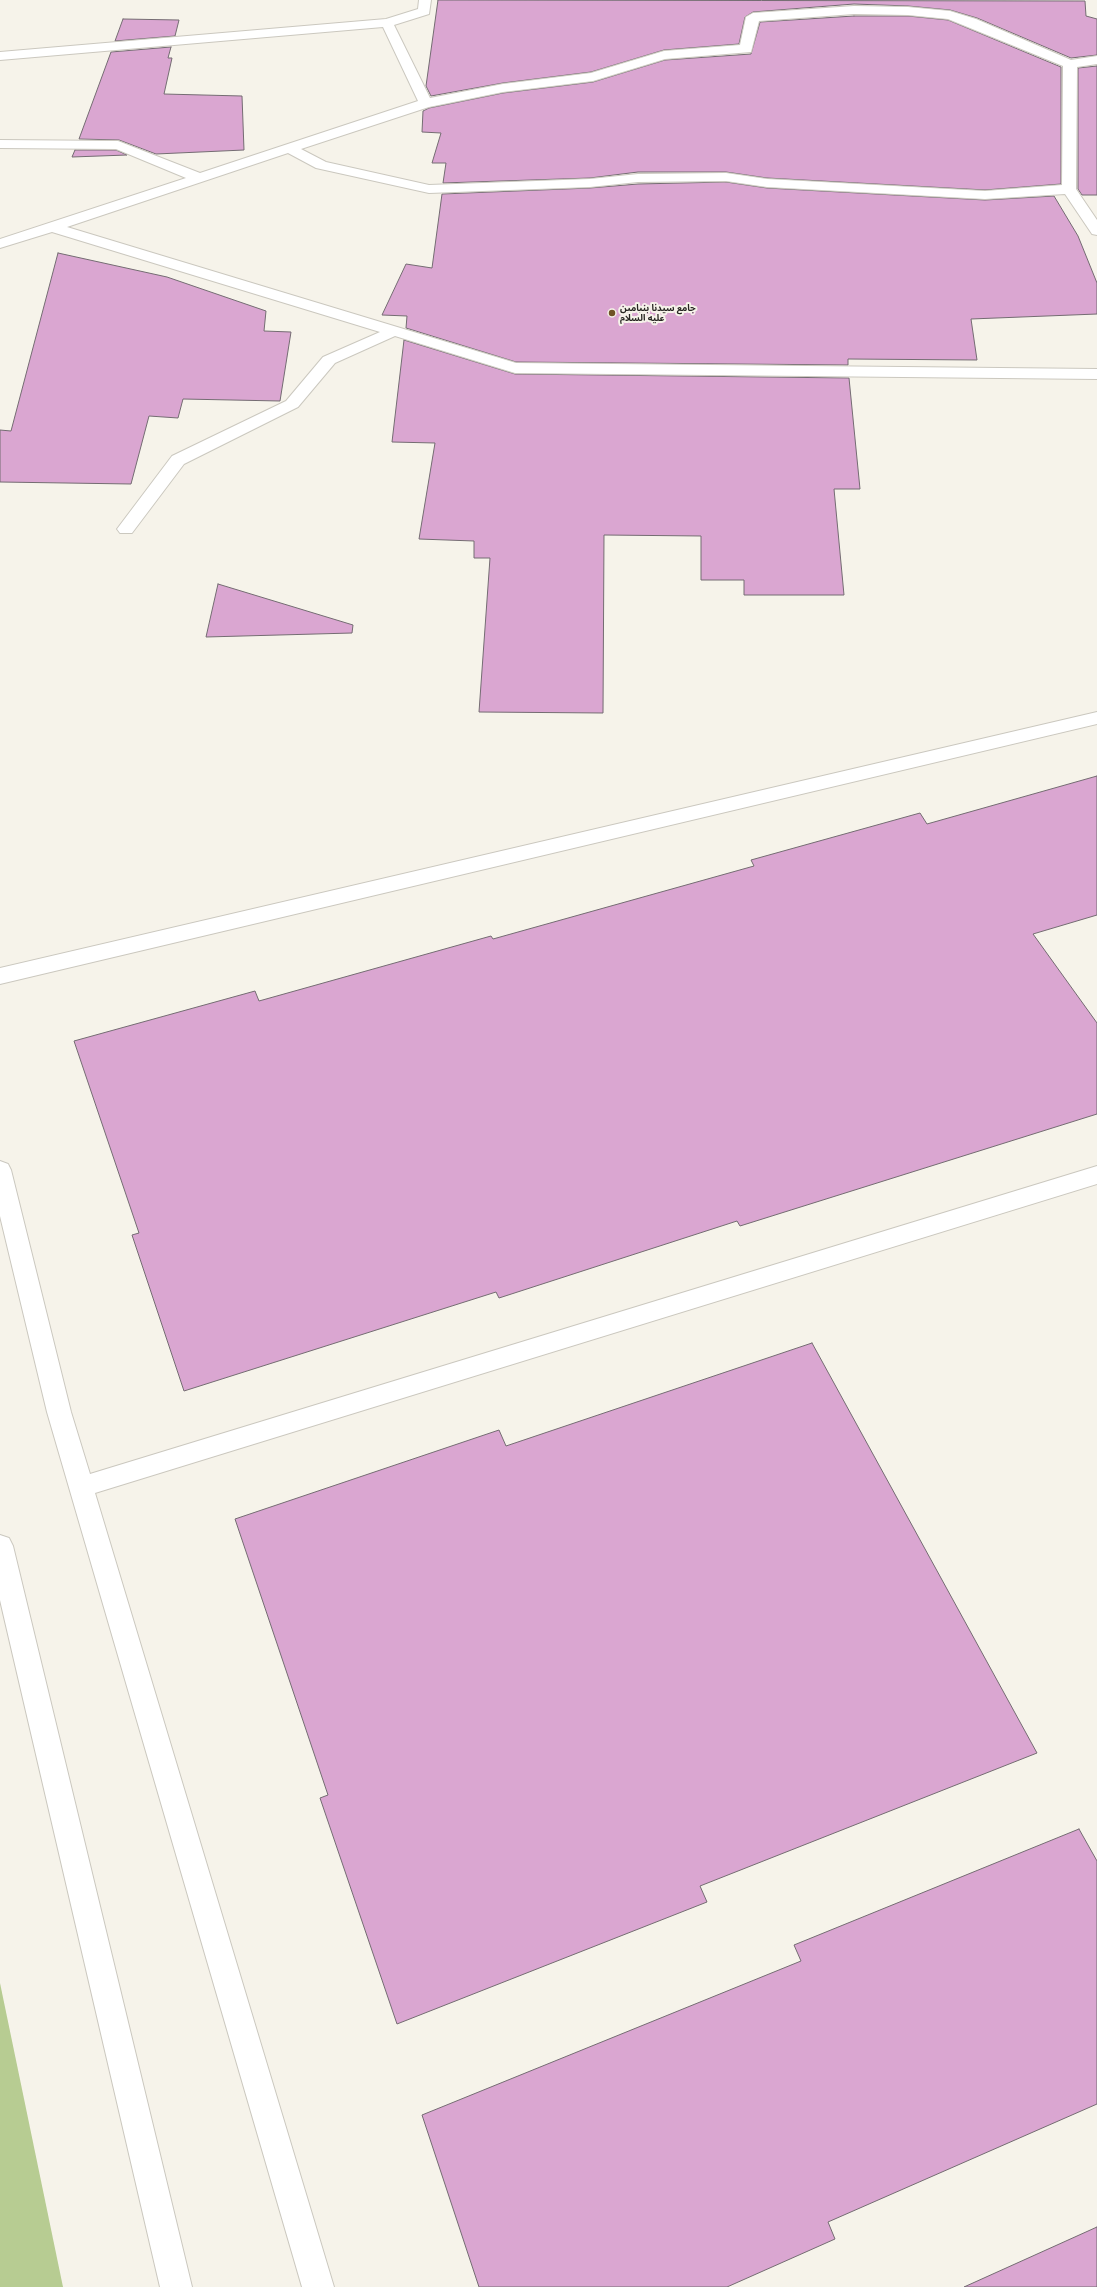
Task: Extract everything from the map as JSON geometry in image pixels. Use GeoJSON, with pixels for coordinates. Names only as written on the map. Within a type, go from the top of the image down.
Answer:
{"type":"FeatureCollection","features":[{"type":"Feature","properties":{"kind":"street"},"geometry":{"type":"LineString","coordinates":[[0,56],[387,23],[424,11],[425,0]]}},
{"type":"Feature","properties":{"kind":"street"},"geometry":{"type":"LineString","coordinates":[[0,244],[426,103],[503,88],[593,77],[664,55],[746,49],[753,18],[854,10],[908,11],[950,15],[971,22],[1070,64],[1097,60]]}},
{"type":"Feature","properties":{"kind":"street"},"geometry":{"type":"LineString","coordinates":[[387,23],[426,103]]}},
{"type":"Feature","properties":{"kind":"street"},"geometry":{"type":"LineString","coordinates":[[1070,64],[1069,189],[1097,231]]}},
{"type":"Feature","properties":{"kind":"street"},"geometry":{"type":"LineString","coordinates":[[0,144],[118,145],[199,178]]}},
{"type":"Feature","properties":{"kind":"street"},"geometry":{"type":"LineString","coordinates":[[288,148],[321,166],[429,189],[590,183],[638,178],[726,177],[767,183],[986,195],[1069,189]]}},
{"type":"Feature","properties":{"kind":"street"},"geometry":{"type":"LineString","coordinates":[[53,227],[515,368],[1097,374]]}},
{"type":"Feature","properties":{"kind":"street"},"geometry":{"type":"LineString","coordinates":[[126,529],[178,460],[292,404],[329,360],[394,331]]}},
{"type":"Feature","properties":{"kind":"street"},"geometry":{"type":"LineString","coordinates":[[0,976],[1097,718]]}},
{"type":"Feature","properties":{"kind":"street"},"geometry":{"type":"LineString","coordinates":[[0,1170],[59,1412],[318,2287]]}},
{"type":"Feature","properties":{"kind":"street"},"geometry":{"type":"LineString","coordinates":[[81,1487],[1097,1175]]}},
{"type":"Feature","properties":{"kind":"street"},"geometry":{"type":"LineString","coordinates":[[0,1546],[176,2287]]}},
{"type":"Feature","properties":{"kind":"green space"},"geometry":{"type":"Polygon","coordinates":[[[0,1983],[63,2287],[0,2287],[0,1983]]]}},
{"type":"Feature","properties":{"kind":"building"},"geometry":{"type":"Polygon","coordinates":[[[438,0],[1085,1],[1086,16],[1097,19],[1097,55],[1071,58],[977,18],[950,10],[908,6],[854,4],[753,12],[745,17],[739,44],[664,50],[591,72],[503,83],[431,96],[426,86],[438,0]]]}},
{"type":"Feature","properties":{"kind":"building"},"geometry":{"type":"Polygon","coordinates":[[[854,16],[908,16],[948,20],[1061,67],[1061,184],[985,190],[767,178],[726,172],[638,172],[590,178],[443,183],[446,163],[432,163],[441,133],[422,132],[423,111],[429,108],[503,93],[593,82],[665,60],[751,54],[760,22],[854,16]]]}},
{"type":"Feature","properties":{"kind":"building"},"geometry":{"type":"Polygon","coordinates":[[[123,19],[179,20],[175,36],[115,41],[123,19]]]}},
{"type":"Feature","properties":{"kind":"building"},"geometry":{"type":"Polygon","coordinates":[[[171,47],[168,58],[172,58],[164,94],[242,96],[244,150],[156,154],[119,140],[79,139],[111,52],[171,47]]]}},
{"type":"Feature","properties":{"kind":"building"},"geometry":{"type":"Polygon","coordinates":[[[1097,66],[1097,195],[1082,195],[1078,189],[1078,68],[1097,66]]]}},
{"type":"Feature","properties":{"kind":"building"},"geometry":{"type":"Polygon","coordinates":[[[75,150],[116,150],[127,155],[72,157],[75,150]]]}},
{"type":"Feature","properties":{"kind":"building"},"geometry":{"type":"Polygon","coordinates":[[[726,182],[767,188],[985,200],[1054,196],[1078,236],[1097,283],[1097,314],[971,319],[977,360],[848,359],[848,365],[516,362],[406,328],[407,316],[382,315],[406,264],[432,268],[442,194],[590,188],[638,184],[726,182]]]}},
{"type":"Feature","properties":{"kind":"building"},"geometry":{"type":"Polygon","coordinates":[[[58,253],[167,277],[266,311],[264,331],[291,332],[280,401],[183,399],[178,418],[149,416],[131,484],[0,482],[0,430],[11,431],[58,253]]]}},
{"type":"Feature","properties":{"kind":"building"},"geometry":{"type":"Polygon","coordinates":[[[404,340],[515,374],[849,378],[860,489],[834,489],[844,595],[744,595],[744,580],[701,580],[701,536],[604,535],[603,713],[479,712],[490,558],[474,558],[474,541],[419,539],[435,443],[392,442],[404,340]]]}},
{"type":"Feature","properties":{"kind":"building"},"geometry":{"type":"Polygon","coordinates":[[[218,584],[353,625],[352,633],[206,637],[218,584]]]}},
{"type":"Feature","properties":{"kind":"building"},"geometry":{"type":"Polygon","coordinates":[[[1097,776],[1097,915],[1033,934],[1097,1023],[1097,1114],[740,1226],[737,1221],[499,1298],[496,1292],[184,1391],[132,1235],[139,1233],[74,1041],[255,991],[259,1001],[491,936],[493,939],[754,866],[751,860],[920,813],[927,824],[1097,776]]]}},
{"type":"Feature","properties":{"kind":"building"},"geometry":{"type":"Polygon","coordinates":[[[812,1343],[1037,1753],[700,1886],[707,1902],[397,2024],[320,1798],[328,1795],[235,1519],[499,1430],[506,1446],[812,1343]]]}},
{"type":"Feature","properties":{"kind":"building"},"geometry":{"type":"Polygon","coordinates":[[[1079,1829],[1097,1861],[1097,2104],[828,2222],[835,2239],[727,2287],[479,2287],[422,2115],[801,1961],[794,1945],[1079,1829]]]}},
{"type":"Feature","properties":{"kind":"building"},"geometry":{"type":"Polygon","coordinates":[[[1097,2227],[1097,2287],[964,2287],[1097,2227]]]}},
{"type":"Feature","properties":{"kind":"place","name":"جامع سيدنا بنيامين عليه السلام"},"geometry":{"type":"Point","coordinates":[612,313]}}]}
